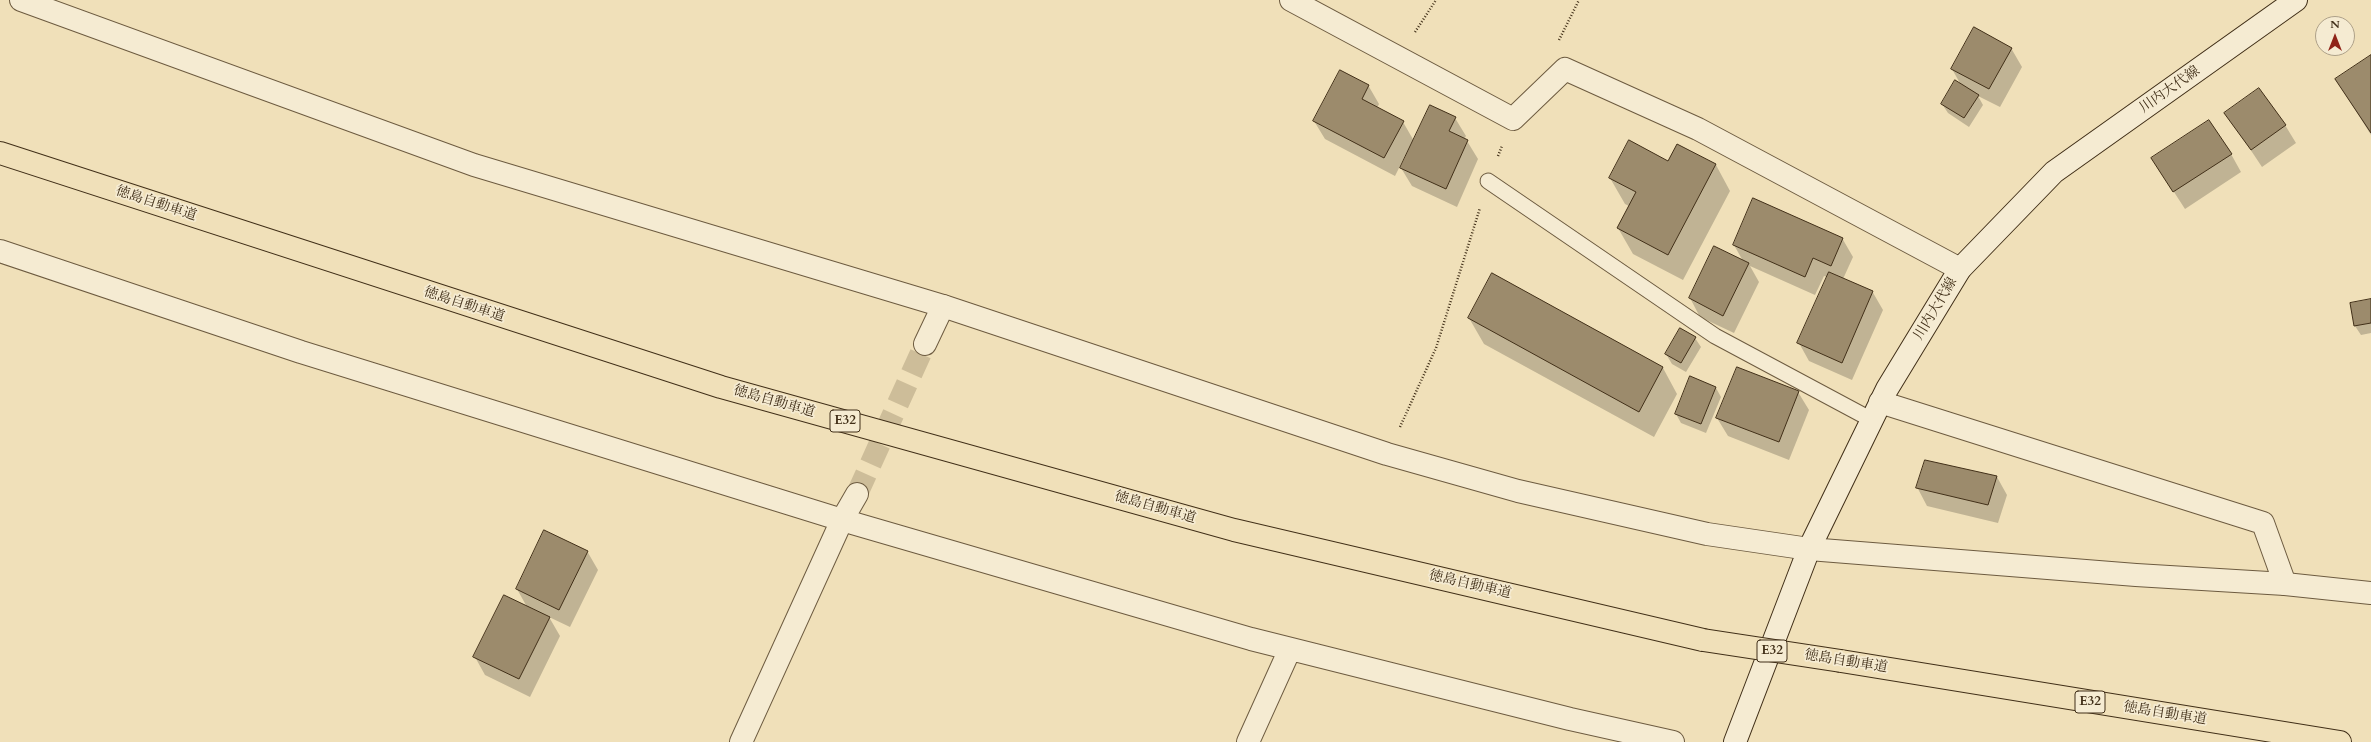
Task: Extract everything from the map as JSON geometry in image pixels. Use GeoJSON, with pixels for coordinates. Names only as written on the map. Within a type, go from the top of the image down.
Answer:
{"type":"FeatureCollection","features":[{"type":"Feature","properties":{"kind":"highway","name":"徳島自動車道"},"geometry":{"type":"LineString","coordinates":[[0,153],[721,387],[1234,530],[1703,640],[2340,742]]}},
{"type":"Feature","properties":{"kind":"street"},"geometry":{"type":"LineString","coordinates":[[21,0],[474,165],[943,306],[1388,454],[1518,491],[1700,532],[1809,550],[2136,575],[2285,584],[2371,593]]}},
{"type":"Feature","properties":{"kind":"street"},"geometry":{"type":"LineString","coordinates":[[1292,0],[1513,119],[1565,69],[1698,129],[1960,269]]}},
{"type":"Feature","properties":{"kind":"street","name":"川内大代線"},"geometry":{"type":"LineString","coordinates":[[1735,742],[1809,550],[1876,411],[1960,269],[2054,172],[2296,0]]}},
{"type":"Feature","properties":{"kind":"street"},"geometry":{"type":"LineString","coordinates":[[0,252],[301,352],[842,520],[1290,649],[1673,742]]}},
{"type":"Feature","properties":{"kind":"street"},"geometry":{"type":"LineString","coordinates":[[924,344],[943,306]]}},
{"type":"Feature","properties":{"kind":"street"},"geometry":{"type":"LineString","coordinates":[[1876,411],[2263,523],[2285,584]]}},
{"type":"Feature","properties":{"kind":"street"},"geometry":{"type":"LineString","coordinates":[[741,742],[842,520],[857,494]]}},
{"type":"Feature","properties":{"kind":"street"},"geometry":{"type":"LineString","coordinates":[[1248,742],[1290,649]]}},
{"type":"Feature","properties":{"kind":"lane"},"geometry":{"type":"LineString","coordinates":[[1488,181],[1715,336],[1876,411]]}},
{"type":"Feature","properties":{"kind":"path"},"geometry":{"type":"LineString","coordinates":[[1399,58],[1436,0]]}},
{"type":"Feature","properties":{"kind":"path"},"geometry":{"type":"LineString","coordinates":[[1565,69],[1557,43],[1579,0]]}},
{"type":"Feature","properties":{"kind":"path"},"geometry":{"type":"LineString","coordinates":[[1388,454],[1436,348],[1488,181],[1513,119]]}},
{"type":"Feature","properties":{"kind":"building"},"geometry":{"type":"Polygon","coordinates":[[[1974,27],[2012,48],[1989,89],[1951,69],[1974,27]]]}},
{"type":"Feature","properties":{"kind":"building"},"geometry":{"type":"Polygon","coordinates":[[[2371,55],[2371,133],[2335,79],[2371,55]]]}},
{"type":"Feature","properties":{"kind":"building"},"geometry":{"type":"Polygon","coordinates":[[[1340,70],[1369,85],[1362,99],[1404,121],[1384,158],[1313,121],[1340,70]]]}},
{"type":"Feature","properties":{"kind":"building"},"geometry":{"type":"Polygon","coordinates":[[[1955,80],[1979,95],[1964,118],[1941,104],[1955,80]]]}},
{"type":"Feature","properties":{"kind":"building"},"geometry":{"type":"Polygon","coordinates":[[[2259,88],[2286,125],[2251,150],[2224,113],[2259,88]]]}},
{"type":"Feature","properties":{"kind":"building"},"geometry":{"type":"Polygon","coordinates":[[[1430,105],[1456,117],[1449,131],[1468,140],[1446,189],[1400,168],[1430,105]]]}},
{"type":"Feature","properties":{"kind":"building"},"geometry":{"type":"Polygon","coordinates":[[[2209,120],[2232,154],[2173,192],[2151,158],[2209,120]]]}},
{"type":"Feature","properties":{"kind":"building"},"geometry":{"type":"Polygon","coordinates":[[[1629,140],[1668,161],[1677,144],[1716,164],[1668,255],[1617,228],[1636,192],[1609,178],[1629,140]]]}},
{"type":"Feature","properties":{"kind":"building"},"geometry":{"type":"Polygon","coordinates":[[[1753,198],[1843,238],[1831,266],[1813,258],[1805,277],[1733,245],[1753,198]]]}},
{"type":"Feature","properties":{"kind":"building"},"geometry":{"type":"Polygon","coordinates":[[[1714,246],[1749,263],[1723,316],[1689,298],[1714,246]]]}},
{"type":"Feature","properties":{"kind":"building"},"geometry":{"type":"Polygon","coordinates":[[[1829,272],[1873,291],[1842,363],[1797,343],[1829,272]]]}},
{"type":"Feature","properties":{"kind":"building"},"geometry":{"type":"Polygon","coordinates":[[[1492,273],[1663,367],[1639,412],[1468,318],[1492,273]]]}},
{"type":"Feature","properties":{"kind":"building"},"geometry":{"type":"Polygon","coordinates":[[[2371,299],[2371,323],[2354,326],[2350,303],[2371,299]]]}},
{"type":"Feature","properties":{"kind":"building"},"geometry":{"type":"Polygon","coordinates":[[[1680,328],[1696,337],[1681,363],[1665,354],[1680,328]]]}},
{"type":"Feature","properties":{"kind":"building"},"geometry":{"type":"Polygon","coordinates":[[[1737,367],[1799,391],[1779,442],[1716,418],[1737,367]]]}},
{"type":"Feature","properties":{"kind":"building"},"geometry":{"type":"Polygon","coordinates":[[[1690,376],[1716,387],[1701,424],[1675,414],[1690,376]]]}},
{"type":"Feature","properties":{"kind":"building"},"geometry":{"type":"Polygon","coordinates":[[[1925,460],[1997,476],[1988,505],[1916,488],[1925,460]]]}},
{"type":"Feature","properties":{"kind":"building"},"geometry":{"type":"Polygon","coordinates":[[[544,530],[588,551],[559,610],[516,589],[544,530]]]}},
{"type":"Feature","properties":{"kind":"building"},"geometry":{"type":"Polygon","coordinates":[[[504,595],[550,617],[519,679],[473,657],[504,595]]]}},
{"type":"Feature","properties":{"kind":"tunnel"},"geometry":{"type":"LineString","coordinates":[[857,494],[925,344]]}}]}
